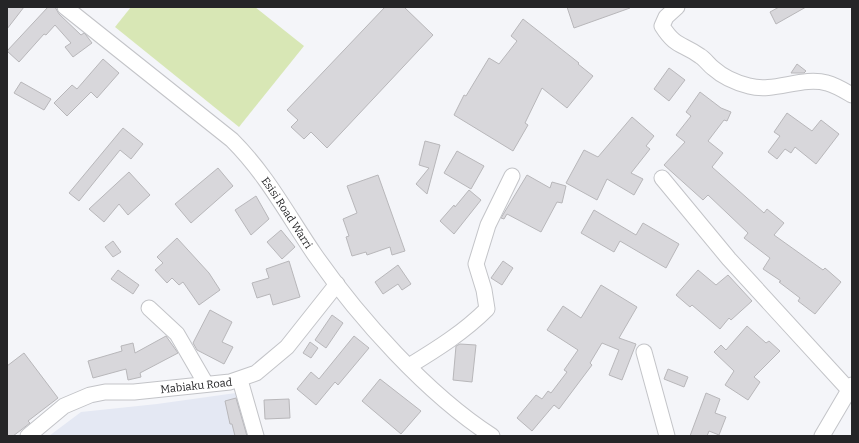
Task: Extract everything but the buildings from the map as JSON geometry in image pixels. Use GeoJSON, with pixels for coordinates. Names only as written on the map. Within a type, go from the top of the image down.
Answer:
{"type":"FeatureCollection","features":[{"type":"Feature","properties":{"kind":"street","name":"Esisi Road Warri"},"geometry":{"type":"LineString","coordinates":[[66,7],[232,140],[252,161],[337,284],[376,332],[446,402],[485,434]]}},
{"type":"Feature","properties":{"kind":"street"},"geometry":{"type":"LineString","coordinates":[[677,7],[666,17],[662,26],[668,36],[678,45],[700,56],[714,69],[736,82],[762,88],[803,83],[828,83],[852,95]]}},
{"type":"Feature","properties":{"kind":"street"},"geometry":{"type":"LineString","coordinates":[[409,366],[437,349],[470,325],[487,309],[484,290],[476,264],[488,225],[512,176]]}},
{"type":"Feature","properties":{"kind":"street"},"geometry":{"type":"LineString","coordinates":[[662,178],[729,259],[850,387],[822,436]]}},
{"type":"Feature","properties":{"kind":"street","name":"Mabiaku Road"},"geometry":{"type":"LineString","coordinates":[[28,436],[64,406],[90,395],[105,392],[134,392],[240,380],[265,367],[287,347],[337,284]]}},
{"type":"Feature","properties":{"kind":"street"},"geometry":{"type":"LineString","coordinates":[[149,308],[177,334],[206,384]]}},
{"type":"Feature","properties":{"kind":"street"},"geometry":{"type":"LineString","coordinates":[[644,352],[667,436]]}},
{"type":"Feature","properties":{"kind":"street"},"geometry":{"type":"LineString","coordinates":[[240,380],[256,436]]}},
{"type":"Feature","properties":{"kind":"shaded area"},"geometry":{"type":"Polygon","coordinates":[[[250,391],[265,436],[49,436],[81,412],[157,404],[250,391]]]}},
{"type":"Feature","properties":{"kind":"green space"},"geometry":{"type":"Polygon","coordinates":[[[131,7],[255,7],[304,46],[239,127],[115,27],[131,7]]]}}]}
